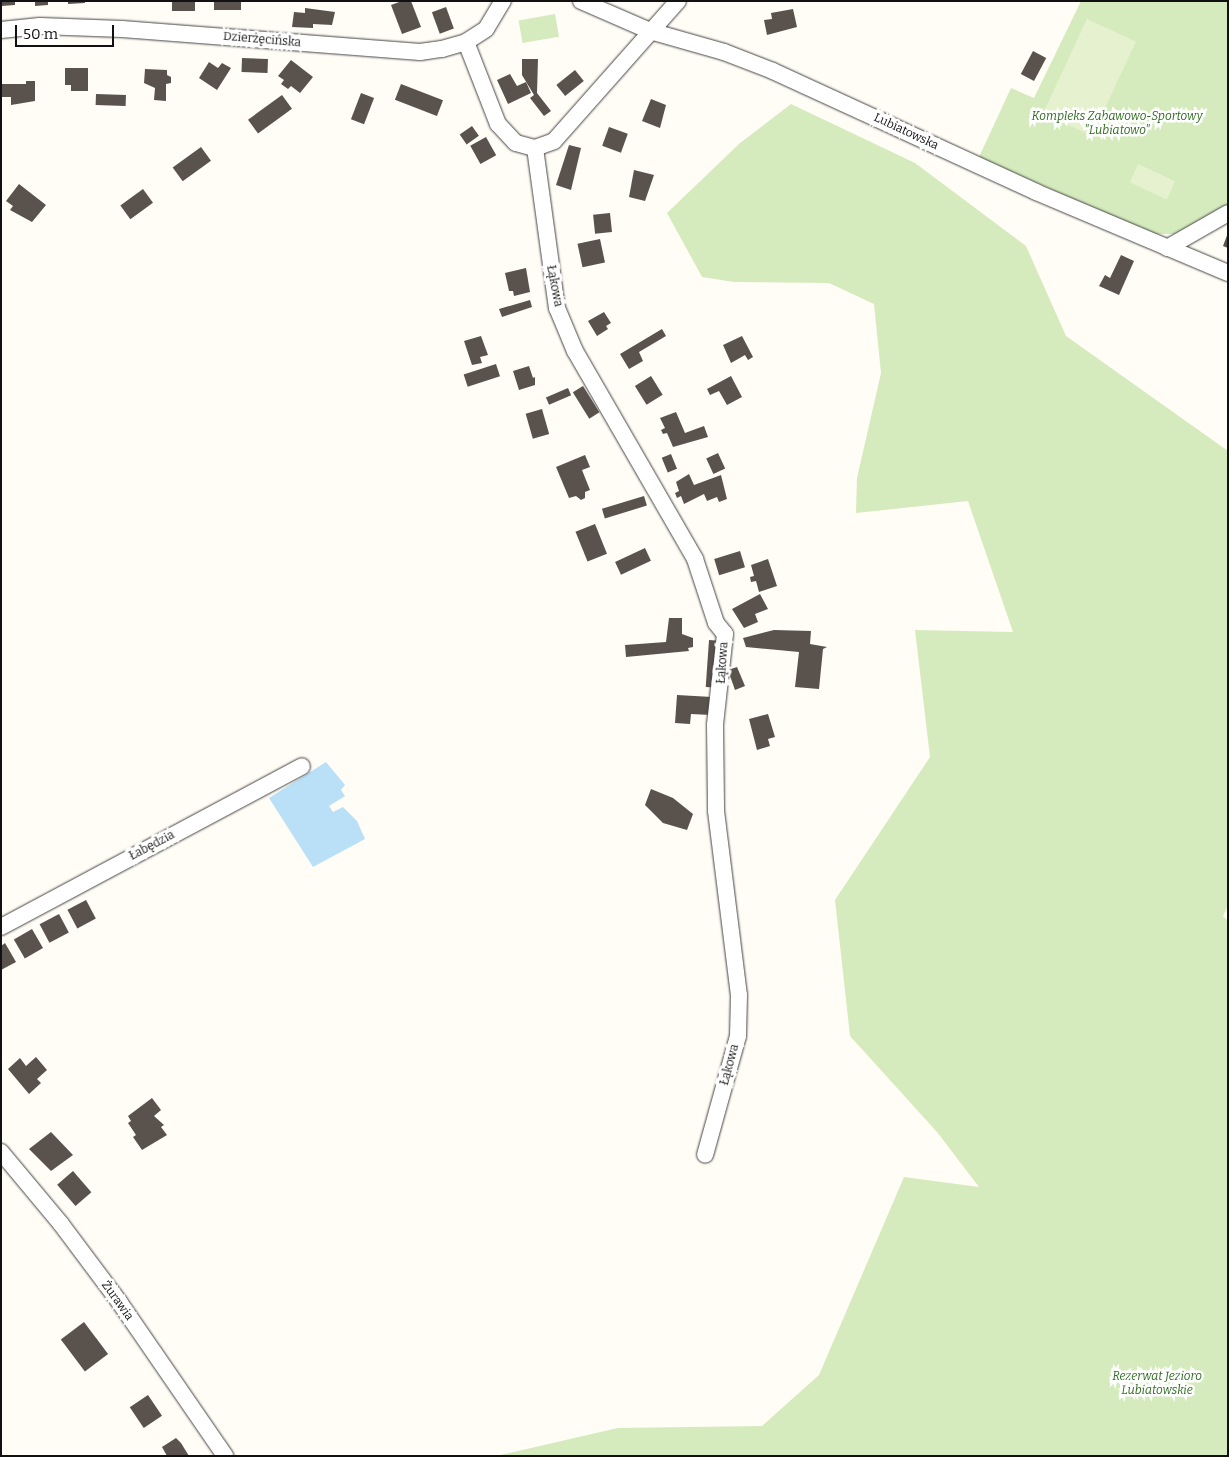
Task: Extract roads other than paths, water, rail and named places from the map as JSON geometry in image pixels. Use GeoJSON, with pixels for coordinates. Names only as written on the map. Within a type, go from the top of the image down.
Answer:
{"type":"FeatureCollection","features":[{"type":"Feature","properties":{"kind":"street","name":"Dzierżęcińska"},"geometry":{"type":"LineString","coordinates":[[1,30],[40,26],[122,29],[420,52],[442,49],[466,42],[486,29],[503,1]]}},
{"type":"Feature","properties":{"kind":"street","name":"Lubiatowska"},"geometry":{"type":"LineString","coordinates":[[581,1],[650,31],[724,52],[773,71],[1167,248],[1228,273]]}},
{"type":"Feature","properties":{"kind":"street"},"geometry":{"type":"LineString","coordinates":[[466,42],[498,124],[516,143],[535,148],[554,141],[634,54],[650,31],[678,1]]}},
{"type":"Feature","properties":{"kind":"street","name":"Łąkowa"},"geometry":{"type":"LineString","coordinates":[[535,148],[557,308],[575,351],[695,559],[716,623],[725,634],[715,725],[716,811],[739,995],[738,1036],[705,1155]]}},
{"type":"Feature","properties":{"kind":"street"},"geometry":{"type":"LineString","coordinates":[[1167,248],[1228,213]]}},
{"type":"Feature","properties":{"kind":"street","name":"Łabędzia"},"geometry":{"type":"LineString","coordinates":[[1,927],[302,766]]}},
{"type":"Feature","properties":{"kind":"street","name":"Żurawia"},"geometry":{"type":"LineString","coordinates":[[1,1152],[61,1224],[114,1295],[225,1456]]}},
{"type":"Feature","properties":{"kind":"water"},"geometry":{"type":"Polygon","coordinates":[[[326,762],[345,785],[341,790],[345,796],[329,806],[333,812],[343,807],[357,821],[365,839],[313,867],[269,798],[326,762]]]}},
{"type":"Feature","properties":{"kind":"park label","name":"Kompleks Zabawowo-Sportowy \"Lubiatowo\""},"geometry":{"type":"Point","coordinates":[1117,124]}},
{"type":"Feature","properties":{"kind":"park label","name":"Rezerwat Jezioro Lubiatowskie"},"geometry":{"type":"Point","coordinates":[1157,1384]}}]}
